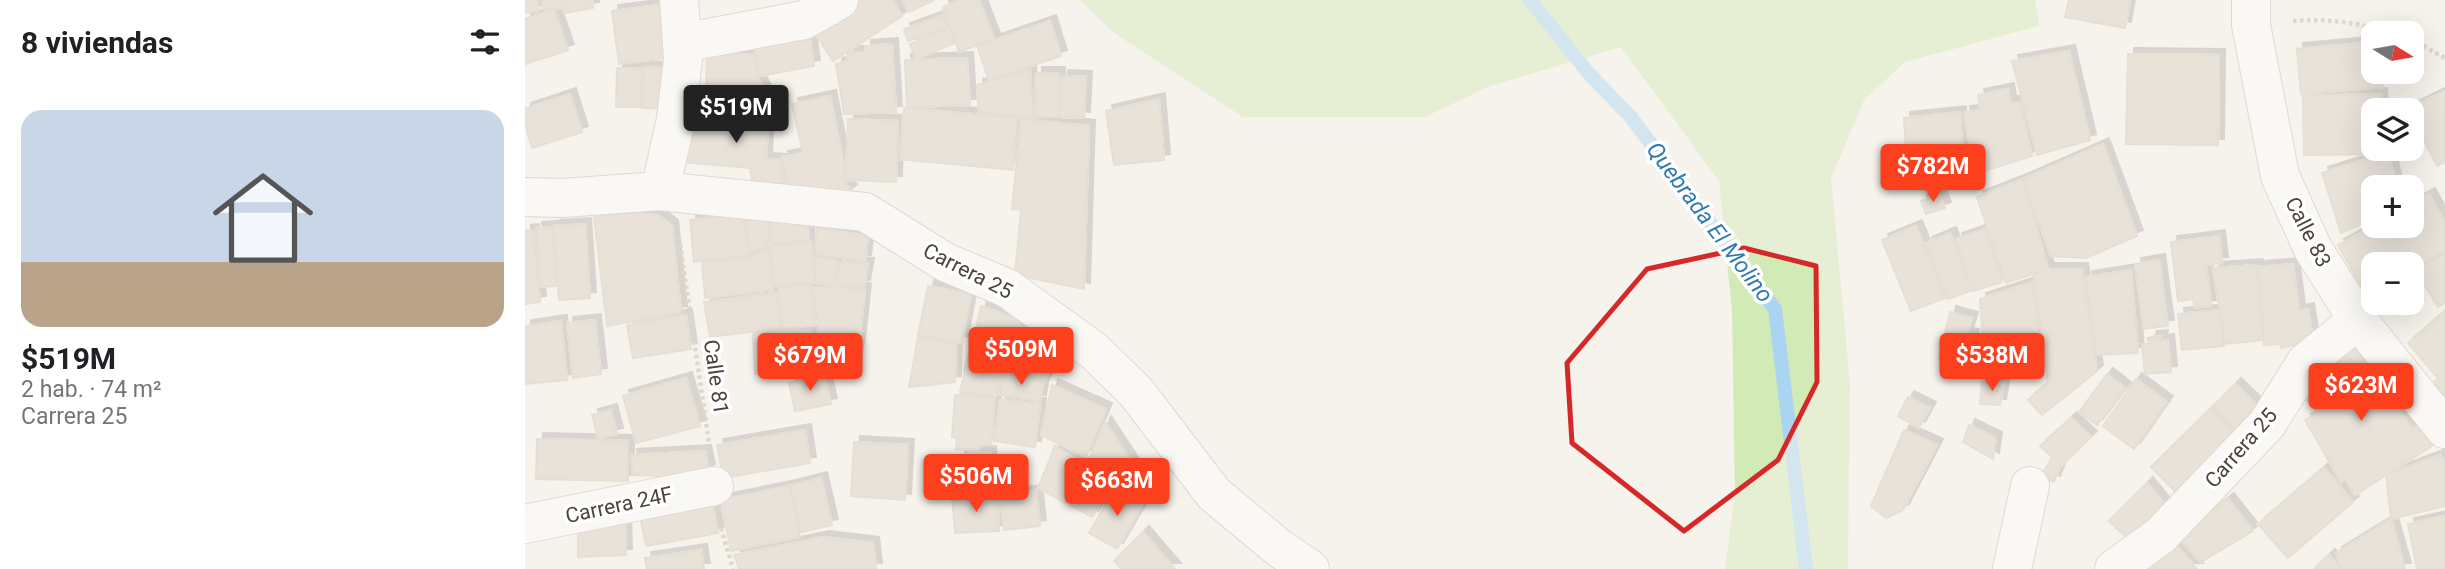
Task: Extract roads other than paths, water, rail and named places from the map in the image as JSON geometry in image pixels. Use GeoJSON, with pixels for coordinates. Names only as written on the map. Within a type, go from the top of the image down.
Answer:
{"type":"FeatureCollection","features":[{"type":"Feature","properties":{"kind":"street"},"geometry":{"type":"LineString","coordinates":[[660,191],[676,119],[682,43],[679,0]]}},
{"type":"Feature","properties":{"kind":"street"},"geometry":{"type":"LineString","coordinates":[[682,43],[804,20],[839,0]]}},
{"type":"Feature","properties":{"kind":"street","name":"Calle 83"},"geometry":{"type":"LineString","coordinates":[[2251,13],[2280,176],[2313,249],[2358,320],[2445,429]]}},
{"type":"Feature","properties":{"kind":"street","name":"Carrera 25"},"geometry":{"type":"LineString","coordinates":[[525,197],[562,198],[660,191],[866,212],[945,262],[1007,289],[1094,351],[1136,392],[1214,494],[1279,548],[1310,569]]}},
{"type":"Feature","properties":{"kind":"street","name":"Carrera 25"},"geometry":{"type":"LineString","coordinates":[[2114,569],[2160,536],[2267,424],[2306,362],[2358,320]]}},
{"type":"Feature","properties":{"kind":"street","name":"Carrera 24F"},"geometry":{"type":"LineString","coordinates":[[525,524],[714,486]]}},
{"type":"Feature","properties":{"kind":"street"},"geometry":{"type":"LineString","coordinates":[[2013,569],[2030,486]]}},
{"type":"Feature","properties":{"kind":"waterway","name":"Quebrada El Molino"},"geometry":{"type":"LineString","coordinates":[[1530,0],[1590,75],[1630,116],[1775,309],[1806,569]]}}]}
